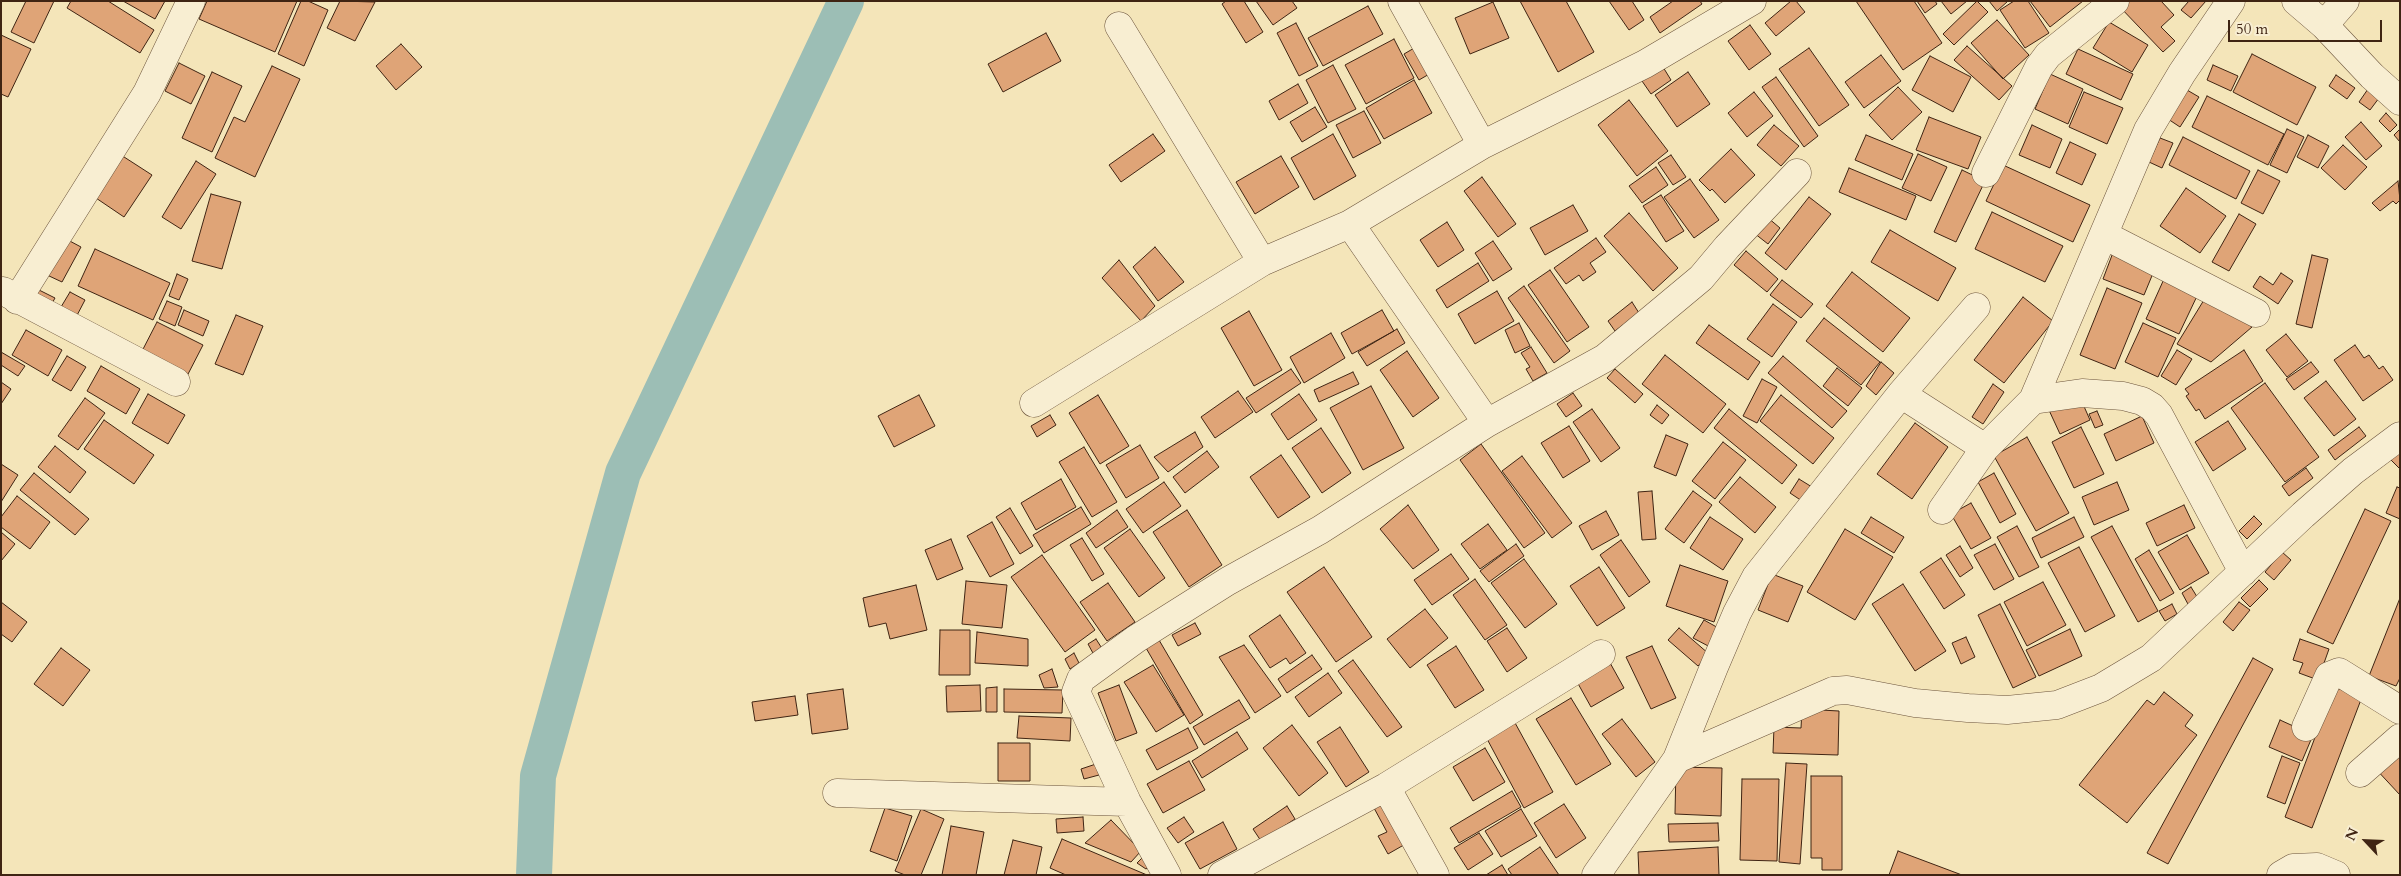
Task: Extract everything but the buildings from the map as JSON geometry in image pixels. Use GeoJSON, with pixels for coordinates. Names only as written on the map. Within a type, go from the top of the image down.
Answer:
{"type":"FeatureCollection","features":[{"type":"Feature","properties":{"kind":"street"},"geometry":{"type":"LineString","coordinates":[[176,382],[9,295],[148,93],[191,1]]}},
{"type":"Feature","properties":{"kind":"street"},"geometry":{"type":"LineString","coordinates":[[1402,1],[1482,145]]}},
{"type":"Feature","properties":{"kind":"street"},"geometry":{"type":"LineString","coordinates":[[1986,173],[2039,67],[2048,55],[2116,1]]}},
{"type":"Feature","properties":{"kind":"street"},"geometry":{"type":"LineString","coordinates":[[1942,510],[1985,448],[2033,400],[2148,130],[2193,56],[2231,1]]}},
{"type":"Feature","properties":{"kind":"street"},"geometry":{"type":"LineString","coordinates":[[2296,1],[2324,25],[2372,76],[2400,101]]}},
{"type":"Feature","properties":{"kind":"street"},"geometry":{"type":"LineString","coordinates":[[2324,25],[2345,1]]}},
{"type":"Feature","properties":{"kind":"street"},"geometry":{"type":"LineString","coordinates":[[1034,404],[1262,262],[1350,224],[1482,145],[1645,64],[1750,2]]}},
{"type":"Feature","properties":{"kind":"street"},"geometry":{"type":"LineString","coordinates":[[1118,26],[1262,262]]}},
{"type":"Feature","properties":{"kind":"street"},"geometry":{"type":"LineString","coordinates":[[1166,875],[1126,802],[1076,692],[1081,679],[1136,639],[1228,581],[1320,530],[1487,423],[1605,358],[1701,278],[1797,173]]}},
{"type":"Feature","properties":{"kind":"street"},"geometry":{"type":"LineString","coordinates":[[1350,224],[1487,423]]}},
{"type":"Feature","properties":{"kind":"street"},"geometry":{"type":"LineString","coordinates":[[2104,235],[2256,313]]}},
{"type":"Feature","properties":{"kind":"street"},"geometry":{"type":"LineString","coordinates":[[1596,875],[1677,759],[1722,649],[1756,577],[1901,394],[1976,307]]}},
{"type":"Feature","properties":{"kind":"street"},"geometry":{"type":"LineString","coordinates":[[2033,400],[2082,393],[2123,396],[2142,401],[2152,407],[2160,415],[2243,572]]}},
{"type":"Feature","properties":{"kind":"street"},"geometry":{"type":"LineString","coordinates":[[1901,394],[1985,448]]}},
{"type":"Feature","properties":{"kind":"street"},"geometry":{"type":"LineString","coordinates":[[1677,759],[1833,691],[1847,690],[1915,702],[2007,710],[2057,704],[2101,688],[2151,658],[2353,471],[2400,436]]}},
{"type":"Feature","properties":{"kind":"street"},"geometry":{"type":"LineString","coordinates":[[1222,875],[1386,787],[1601,654]]}},
{"type":"Feature","properties":{"kind":"street"},"geometry":{"type":"LineString","coordinates":[[2306,727],[2329,676],[2339,672],[2400,710]]}},
{"type":"Feature","properties":{"kind":"street"},"geometry":{"type":"LineString","coordinates":[[2360,773],[2400,738]]}},
{"type":"Feature","properties":{"kind":"street"},"geometry":{"type":"LineString","coordinates":[[1386,787],[1435,875]]}},
{"type":"Feature","properties":{"kind":"street"},"geometry":{"type":"LineString","coordinates":[[837,793],[1126,802]]}},
{"type":"Feature","properties":{"kind":"street"},"geometry":{"type":"LineString","coordinates":[[2281,875],[2294,868],[2317,867],[2336,875]]}},
{"type":"Feature","properties":{"kind":"waterway"},"geometry":{"type":"LineString","coordinates":[[534,875],[538,776],[623,473],[846,1]]}}]}
